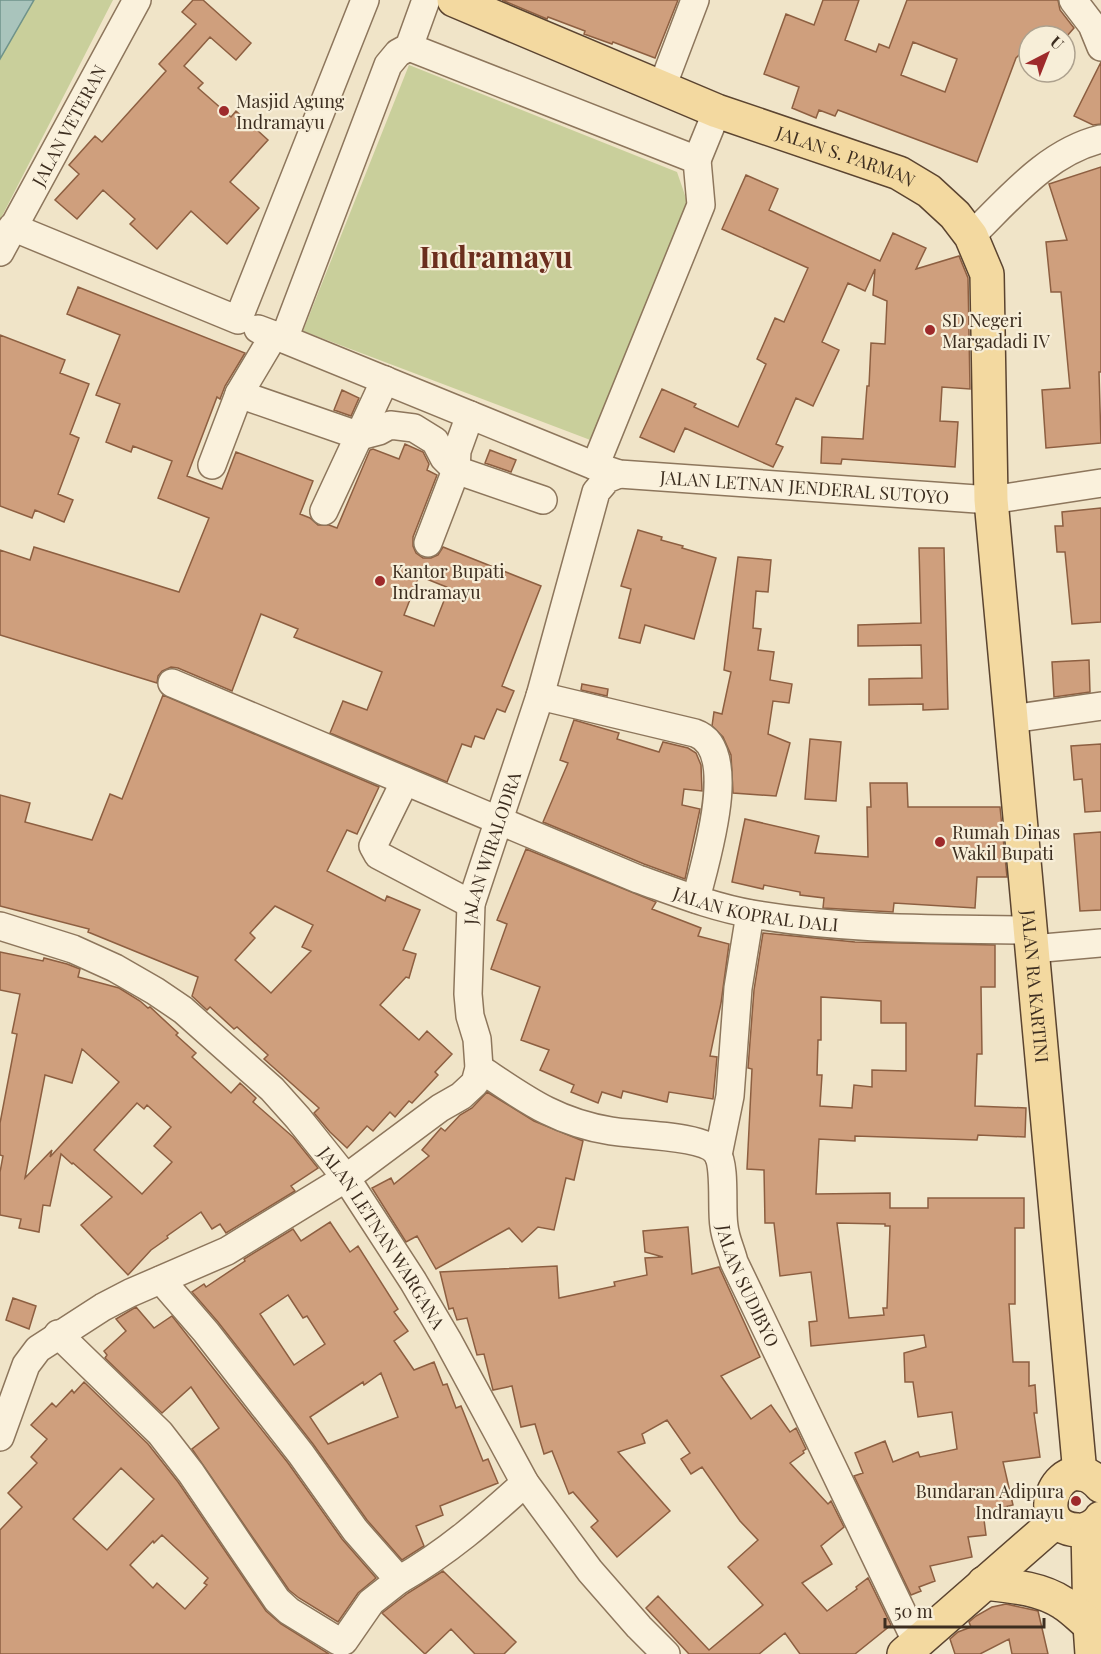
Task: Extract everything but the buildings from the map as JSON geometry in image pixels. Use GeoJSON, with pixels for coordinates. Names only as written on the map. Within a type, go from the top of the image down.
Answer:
{"type":"FeatureCollection","features":[{"type":"Feature","properties":{"kind":"main road","name":"JALAN S. PARMAN"},"geometry":{"type":"LineString","coordinates":[[454,0],[717,111],[898,173],[929,191],[955,215],[971,236],[987,274],[990,500]]}},
{"type":"Feature","properties":{"kind":"main road","name":"JALAN RA KARTINI"},"geometry":{"type":"LineString","coordinates":[[990,500],[1072,1387],[1090,1480]]}},
{"type":"Feature","properties":{"kind":"main road"},"geometry":{"type":"LineString","coordinates":[[1072,1387],[1085,1411],[1101,1427]]}},
{"type":"Feature","properties":{"kind":"main road"},"geometry":{"type":"LineString","coordinates":[[1090,1480],[1068,1476],[1058,1482],[1052,1492],[1050,1502],[1056,1521],[1068,1528],[1078,1530],[1095,1523],[1091,1639]]}},
{"type":"Feature","properties":{"kind":"main road"},"geometry":{"type":"LineString","coordinates":[[910,1648],[1056,1521]]}},
{"type":"Feature","properties":{"kind":"main road"},"geometry":{"type":"LineString","coordinates":[[984,1583],[1034,1590],[1063,1603],[1091,1639]]}},
{"type":"Feature","properties":{"kind":"street","name":"JALAN VETERAN"},"geometry":{"type":"LineString","coordinates":[[0,252],[12,226],[137,0]]}},
{"type":"Feature","properties":{"kind":"street"},"geometry":{"type":"LineString","coordinates":[[238,320],[365,0]]}},
{"type":"Feature","properties":{"kind":"street"},"geometry":{"type":"LineString","coordinates":[[212,465],[239,394],[279,337],[388,65],[398,53],[409,47],[426,0]]}},
{"type":"Feature","properties":{"kind":"street"},"geometry":{"type":"LineString","coordinates":[[662,87],[695,0]]}},
{"type":"Feature","properties":{"kind":"street"},"geometry":{"type":"LineString","coordinates":[[1072,0],[1092,25],[1101,47]]}},
{"type":"Feature","properties":{"kind":"street"},"geometry":{"type":"LineString","coordinates":[[409,47],[697,160]]}},
{"type":"Feature","properties":{"kind":"street"},"geometry":{"type":"LineString","coordinates":[[607,470],[701,205],[697,160],[717,111]]}},
{"type":"Feature","properties":{"kind":"street"},"geometry":{"type":"LineString","coordinates":[[971,236],[1037,172],[1081,144],[1101,139]]}},
{"type":"Feature","properties":{"kind":"street","name":"JALAN LETNAN JENDERAL SUTOYO"},"geometry":{"type":"LineString","coordinates":[[12,226],[607,470],[990,500],[1101,483]]}},
{"type":"Feature","properties":{"kind":"street"},"geometry":{"type":"LineString","coordinates":[[324,511],[386,380]]}},
{"type":"Feature","properties":{"kind":"street"},"geometry":{"type":"LineString","coordinates":[[239,394],[360,436],[379,431],[390,425],[414,428],[435,441],[444,458],[456,470],[543,500]]}},
{"type":"Feature","properties":{"kind":"street"},"geometry":{"type":"LineString","coordinates":[[428,543],[456,470],[457,451],[470,415]]}},
{"type":"Feature","properties":{"kind":"street","name":"JALAN WIRALODRA"},"geometry":{"type":"LineString","coordinates":[[479,1068],[477,1040],[470,1016],[468,994],[471,904],[540,696],[596,492],[607,479],[607,470]]}},
{"type":"Feature","properties":{"kind":"street","name":"JALAN KOPRAL DALI"},"geometry":{"type":"LineString","coordinates":[[172,683],[638,879],[696,899],[750,914],[822,922],[1101,943]]}},
{"type":"Feature","properties":{"kind":"street"},"geometry":{"type":"LineString","coordinates":[[540,696],[704,737],[712,748],[718,771],[717,807],[696,899]]}},
{"type":"Feature","properties":{"kind":"street"},"geometry":{"type":"LineString","coordinates":[[1011,719],[1101,706]]}},
{"type":"Feature","properties":{"kind":"street"},"geometry":{"type":"LineString","coordinates":[[405,781],[373,846],[378,855],[471,904]]}},
{"type":"Feature","properties":{"kind":"street"},"geometry":{"type":"LineString","coordinates":[[718,1155],[730,1096],[738,988],[750,914]]}},
{"type":"Feature","properties":{"kind":"street","name":"JALAN LETNAN WARGANA"},"geometry":{"type":"LineString","coordinates":[[0,926],[73,949],[115,968],[154,990],[183,1010],[272,1089],[346,1178],[425,1300],[525,1483],[590,1571],[666,1654]]}},
{"type":"Feature","properties":{"kind":"street"},"geometry":{"type":"LineString","coordinates":[[0,1437],[26,1365],[38,1349],[103,1306],[227,1251],[346,1178],[440,1108],[461,1096],[475,1083],[479,1068],[527,1101],[562,1118],[609,1131],[691,1141],[712,1149],[718,1155]]}},
{"type":"Feature","properties":{"kind":"street","name":"JALAN SUDIBYO"},"geometry":{"type":"LineString","coordinates":[[718,1155],[723,1187],[724,1228],[734,1262],[910,1648]]}},
{"type":"Feature","properties":{"kind":"street"},"geometry":{"type":"LineString","coordinates":[[161,1280],[206,1332],[302,1454],[355,1530],[399,1580]]}},
{"type":"Feature","properties":{"kind":"street"},"geometry":{"type":"LineString","coordinates":[[58,1334],[160,1433],[191,1473],[277,1600],[289,1611],[338,1641],[344,1641],[371,1602],[399,1580],[432,1561],[466,1536],[525,1483]]}},
{"type":"Feature","properties":{"kind":"green space"},"geometry":{"type":"Polygon","coordinates":[[[0,0],[113,0],[0,220],[0,0]]]}},
{"type":"Feature","properties":{"kind":"green space"},"geometry":{"type":"Polygon","coordinates":[[[409,65],[677,172],[688,204],[593,441],[303,331],[409,65]]]}},
{"type":"Feature","properties":{"kind":"water"},"geometry":{"type":"Polygon","coordinates":[[[0,0],[34,0],[0,59],[0,0]]]}},
{"type":"Feature","properties":{"kind":"place","name":"Masjid Agung Indramayu"},"geometry":{"type":"Point","coordinates":[224,111]}},
{"type":"Feature","properties":{"kind":"place","name":"SD Negeri Margadadi IV"},"geometry":{"type":"Point","coordinates":[930,330]}},
{"type":"Feature","properties":{"kind":"place","name":"Kantor Bupati Indramayu"},"geometry":{"type":"Point","coordinates":[380,581]}},
{"type":"Feature","properties":{"kind":"place","name":"Rumah Dinas Wakil Bupati"},"geometry":{"type":"Point","coordinates":[940,842]}},
{"type":"Feature","properties":{"kind":"place","name":"Bundaran Adipura Indramayu"},"geometry":{"type":"Point","coordinates":[1076,1501]}},
{"type":"Feature","properties":{"kind":"district","name":"Indramayu"},"geometry":{"type":"Point","coordinates":[496,256]}}]}
